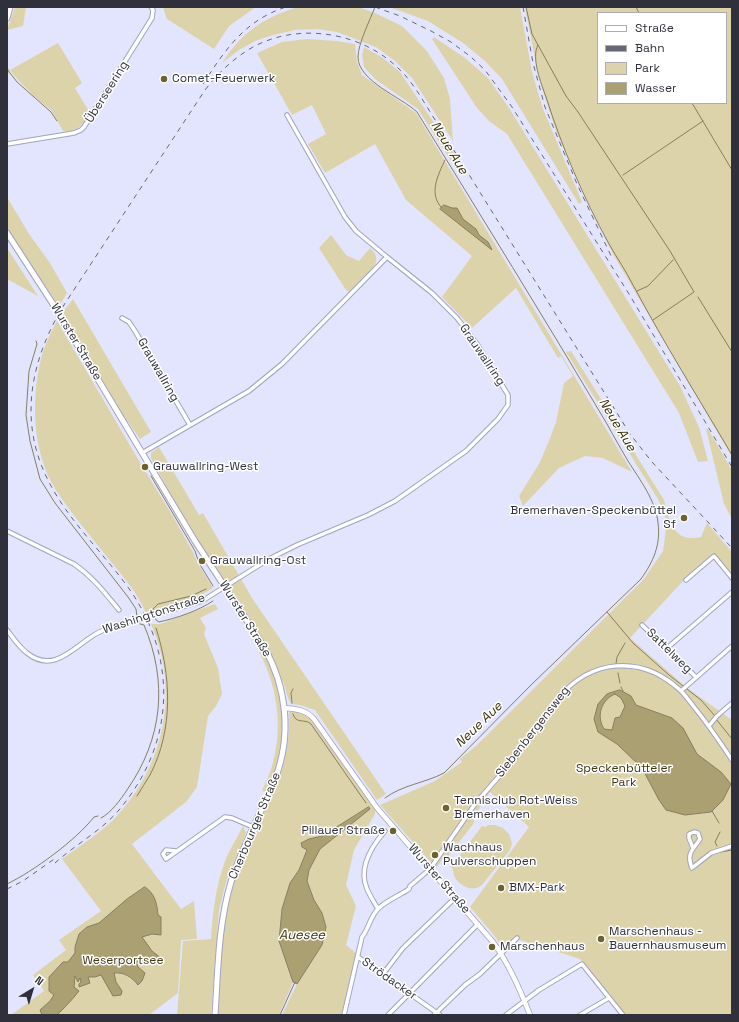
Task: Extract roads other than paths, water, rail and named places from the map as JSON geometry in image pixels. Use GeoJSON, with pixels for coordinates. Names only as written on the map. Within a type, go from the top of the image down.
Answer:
{"type":"FeatureCollection","features":[{"type":"Feature","properties":{"kind":"main road"},"geometry":{"type":"LineString","coordinates":[[7,18],[10,7]]}},
{"type":"Feature","properties":{"kind":"main road","name":"Wurster Straße"},"geometry":{"type":"LineString","coordinates":[[7,234],[53,304],[195,541],[224,587],[256,633],[270,657],[279,682],[284,708]]}},
{"type":"Feature","properties":{"kind":"main road","name":"Cherbourger Straße"},"geometry":{"type":"LineString","coordinates":[[215,1015],[220,935],[224,910],[236,867],[273,783],[282,756],[286,734],[284,708]]}},
{"type":"Feature","properties":{"kind":"street","name":"Überseering"},"geometry":{"type":"LineString","coordinates":[[7,144],[74,133],[81,130],[152,18],[153,10],[151,7]]}},
{"type":"Feature","properties":{"kind":"street","name":"Grauwallring"},"geometry":{"type":"LineString","coordinates":[[224,587],[296,545],[358,519],[395,501],[466,452],[508,405],[508,395],[506,390],[477,344],[457,318],[432,292],[356,231],[345,217],[287,114]]}},
{"type":"Feature","properties":{"kind":"street"},"geometry":{"type":"LineString","coordinates":[[142,453],[249,391],[273,372],[387,257]]}},
{"type":"Feature","properties":{"kind":"street","name":"Grauwallring"},"geometry":{"type":"LineString","coordinates":[[122,318],[129,322],[135,331],[190,425]]}},
{"type":"Feature","properties":{"kind":"street"},"geometry":{"type":"LineString","coordinates":[[7,531],[74,564],[85,571],[119,610]]}},
{"type":"Feature","properties":{"kind":"street"},"geometry":{"type":"LineString","coordinates":[[686,580],[714,556],[732,578]]}},
{"type":"Feature","properties":{"kind":"street","name":"Washingtonstraße"},"geometry":{"type":"LineString","coordinates":[[7,630],[27,654],[42,661],[53,661],[62,658],[94,635],[110,627],[202,601],[224,587]]}},
{"type":"Feature","properties":{"kind":"street"},"geometry":{"type":"LineString","coordinates":[[666,650],[732,592]]}},
{"type":"Feature","properties":{"kind":"street","name":"Sattelweg"},"geometry":{"type":"LineString","coordinates":[[642,626],[696,677]]}},
{"type":"Feature","properties":{"kind":"street"},"geometry":{"type":"LineString","coordinates":[[684,689],[732,646]]}},
{"type":"Feature","properties":{"kind":"street","name":"Siebenbergensweg"},"geometry":{"type":"LineString","coordinates":[[378,909],[409,889],[410,886],[430,869],[475,804],[515,758],[565,690],[582,676],[606,667],[614,666],[637,668],[648,670],[684,689],[732,760]]}},
{"type":"Feature","properties":{"kind":"street"},"geometry":{"type":"LineString","coordinates":[[709,726],[732,703]]}},
{"type":"Feature","properties":{"kind":"street","name":"Wurster Straße"},"geometry":{"type":"LineString","coordinates":[[284,708],[298,709],[310,715],[369,798],[478,924],[501,953],[515,978],[530,1015]]}},
{"type":"Feature","properties":{"kind":"street"},"geometry":{"type":"LineString","coordinates":[[177,851],[224,817],[232,818],[253,827]]}},
{"type":"Feature","properties":{"kind":"street"},"geometry":{"type":"LineString","coordinates":[[344,1015],[362,938],[365,934],[366,927],[371,922],[371,918],[378,909],[367,889],[364,871],[369,854],[385,831]]}},
{"type":"Feature","properties":{"kind":"street"},"geometry":{"type":"LineString","coordinates":[[693,848],[689,857],[692,868],[711,853],[732,846]]}},
{"type":"Feature","properties":{"kind":"street"},"geometry":{"type":"LineString","coordinates":[[383,974],[403,948],[455,898]]}},
{"type":"Feature","properties":{"kind":"street"},"geometry":{"type":"LineString","coordinates":[[388,1015],[478,924]]}},
{"type":"Feature","properties":{"kind":"street"},"geometry":{"type":"LineString","coordinates":[[437,1014],[463,986],[480,974],[517,938]]}},
{"type":"Feature","properties":{"kind":"street","name":"Strödacker"},"geometry":{"type":"LineString","coordinates":[[358,957],[410,993],[437,1014]]}},
{"type":"Feature","properties":{"kind":"street"},"geometry":{"type":"LineString","coordinates":[[506,1015],[524,1000],[582,964],[623,1015]]}},
{"type":"Feature","properties":{"kind":"street"},"geometry":{"type":"LineString","coordinates":[[580,1015],[609,998]]}},
{"type":"Feature","properties":{"kind":"water"},"geometry":{"type":"Polygon","coordinates":[[[444,205],[457,208],[463,219],[476,229],[479,235],[488,242],[492,250],[440,209],[444,205]]]}},
{"type":"Feature","properties":{"kind":"water"},"geometry":{"type":"Polygon","coordinates":[[[620,690],[631,696],[636,705],[672,718],[683,728],[697,754],[721,772],[731,784],[723,800],[711,812],[685,815],[666,810],[642,768],[617,744],[598,732],[594,719],[598,704],[607,694],[620,690]],[[615,694],[603,704],[600,719],[604,729],[612,730],[615,718],[620,717],[625,706],[621,698],[615,694]]]}},
{"type":"Feature","properties":{"kind":"water","name":"Auesee"},"geometry":{"type":"Polygon","coordinates":[[[369,807],[370,809],[320,849],[309,870],[307,881],[314,900],[322,913],[326,927],[322,945],[297,984],[293,982],[279,941],[282,909],[290,883],[299,870],[307,850],[302,847],[301,843],[309,839],[322,836],[369,807]]]}},
{"type":"Feature","properties":{"kind":"water","name":"Weserportsee"},"geometry":{"type":"Polygon","coordinates":[[[145,887],[153,896],[158,915],[161,917],[161,935],[152,934],[142,937],[152,951],[162,959],[159,963],[136,962],[138,967],[145,973],[142,981],[138,985],[128,976],[121,973],[114,973],[116,982],[122,991],[121,995],[113,996],[101,975],[88,977],[90,983],[79,987],[81,982],[80,978],[78,982],[75,976],[74,987],[79,991],[74,997],[57,1015],[42,1015],[40,1010],[54,995],[49,991],[49,977],[63,962],[68,962],[75,953],[75,947],[79,934],[87,927],[99,923],[127,899],[145,887]]]}},
{"type":"Feature","properties":{"kind":"waterway","name":"Neue Aue"},"geometry":{"type":"LineString","coordinates":[[375,7],[360,46],[358,57],[360,66],[372,81],[417,112],[537,307],[647,491],[657,515],[659,531],[655,553],[641,579],[531,685],[444,773],[406,787],[385,798]]}},
{"type":"Feature","properties":{"kind":"waterway"},"geometry":{"type":"LineString","coordinates":[[526,7],[532,34],[538,45],[536,50],[536,63],[539,78],[559,134],[582,190],[609,244],[669,350],[732,455]]}},
{"type":"Feature","properties":{"kind":"waterway"},"geometry":{"type":"LineString","coordinates":[[636,7],[638,12]]}},
{"type":"Feature","properties":{"kind":"waterway"},"geometry":{"type":"LineString","coordinates":[[538,45],[566,96],[670,251],[694,292],[653,320]]}},
{"type":"Feature","properties":{"kind":"waterway"},"geometry":{"type":"LineString","coordinates":[[7,69],[17,82],[51,112],[57,121]]}},
{"type":"Feature","properties":{"kind":"waterway"},"geometry":{"type":"LineString","coordinates":[[693,104],[732,170]]}},
{"type":"Feature","properties":{"kind":"waterway"},"geometry":{"type":"LineString","coordinates":[[623,175],[703,121]]}},
{"type":"Feature","properties":{"kind":"waterway"},"geometry":{"type":"LineString","coordinates":[[442,208],[438,203],[435,191],[437,178],[445,160]]}},
{"type":"Feature","properties":{"kind":"waterway"},"geometry":{"type":"LineString","coordinates":[[637,291],[648,286],[673,260]]}},
{"type":"Feature","properties":{"kind":"waterway"},"geometry":{"type":"LineString","coordinates":[[698,297],[732,352]]}},
{"type":"Feature","properties":{"kind":"waterway"},"geometry":{"type":"LineString","coordinates":[[36,341],[37,344],[29,371],[26,415],[30,441],[40,479],[55,503],[128,597],[136,609],[137,617]]}},
{"type":"Feature","properties":{"kind":"waterway"},"geometry":{"type":"LineString","coordinates":[[151,476],[195,551],[199,563],[213,586]]}},
{"type":"Feature","properties":{"kind":"waterway"},"geometry":{"type":"LineString","coordinates":[[206,589],[191,596],[158,604],[153,609],[156,620],[159,622],[180,616],[201,608],[213,601]]}},
{"type":"Feature","properties":{"kind":"waterway"},"geometry":{"type":"LineString","coordinates":[[607,612],[633,643],[669,675],[701,700],[715,716]]}},
{"type":"Feature","properties":{"kind":"waterway"},"geometry":{"type":"LineString","coordinates":[[101,818],[112,809],[127,790],[139,770],[155,730],[159,689],[157,668],[152,646],[144,625],[140,624],[139,620]]}},
{"type":"Feature","properties":{"kind":"waterway"},"geometry":{"type":"LineString","coordinates":[[137,796],[150,775],[158,757],[166,721],[168,702],[165,664],[156,628]]}},
{"type":"Feature","properties":{"kind":"waterway"},"geometry":{"type":"LineString","coordinates":[[616,664],[617,657],[625,643]]}},
{"type":"Feature","properties":{"kind":"waterway"},"geometry":{"type":"LineString","coordinates":[[618,673],[620,683]]}},
{"type":"Feature","properties":{"kind":"waterway"},"geometry":{"type":"LineString","coordinates":[[621,687],[623,691]]}},
{"type":"Feature","properties":{"kind":"waterway"},"geometry":{"type":"LineString","coordinates":[[292,703],[291,693],[293,689]]}},
{"type":"Feature","properties":{"kind":"waterway"},"geometry":{"type":"LineString","coordinates":[[293,714],[296,719],[306,721],[311,724],[366,803]]}},
{"type":"Feature","properties":{"kind":"waterway"},"geometry":{"type":"LineString","coordinates":[[716,719],[732,739]]}},
{"type":"Feature","properties":{"kind":"waterway"},"geometry":{"type":"LineString","coordinates":[[712,811],[719,823]]}},
{"type":"Feature","properties":{"kind":"waterway"},"geometry":{"type":"LineString","coordinates":[[7,884],[42,863],[66,845],[94,817],[98,816]]}},
{"type":"Feature","properties":{"kind":"waterway"},"geometry":{"type":"LineString","coordinates":[[717,846],[715,842],[720,832]]}},
{"type":"Feature","properties":{"kind":"waterway"},"geometry":{"type":"LineString","coordinates":[[721,852],[732,850]]}},
{"type":"Feature","properties":{"kind":"waterway","name":"Neue Aue"},"geometry":{"type":"LineString","coordinates":[[280,1015],[295,982]]}},
{"type":"Feature","properties":{"kind":"railway"},"geometry":{"type":"LineString","coordinates":[[203,84],[219,59],[237,38],[259,20],[286,7]]}},
{"type":"Feature","properties":{"kind":"railway"},"geometry":{"type":"LineString","coordinates":[[375,7],[400,16],[451,42],[485,70],[512,107],[629,294],[732,467]]}},
{"type":"Feature","properties":{"kind":"railway"},"geometry":{"type":"LineString","coordinates":[[523,7],[533,63],[545,107],[577,184],[613,260]]}},
{"type":"Feature","properties":{"kind":"railway"},"geometry":{"type":"LineString","coordinates":[[55,863],[116,814],[140,780],[153,754],[160,726],[164,699],[162,671],[156,643],[145,616],[130,590],[64,507],[46,476],[38,455],[33,433],[31,412],[32,390],[36,369],[51,328],[62,308],[205,90],[227,66],[253,47],[271,39],[290,35],[309,33],[329,35],[348,39],[366,46],[383,56],[401,71],[419,94],[630,434],[652,462],[732,548]]}},
{"type":"Feature","properties":{"kind":"railway"},"geometry":{"type":"LineString","coordinates":[[7,889],[23,881],[57,857]]}},
{"type":"Feature","properties":{"kind":"place","name":"Comet-Feuerwerk"},"geometry":{"type":"Point","coordinates":[164,79]}},
{"type":"Feature","properties":{"kind":"place","name":"Grauwallring-West"},"geometry":{"type":"Point","coordinates":[145,467]}},
{"type":"Feature","properties":{"kind":"place","name":"Bremerhaven-Speckenbüttel Sf"},"geometry":{"type":"Point","coordinates":[684,518]}},
{"type":"Feature","properties":{"kind":"place","name":"Grauwallring-Ost"},"geometry":{"type":"Point","coordinates":[202,561]}},
{"type":"Feature","properties":{"kind":"place","name":"Tennisclub Rot-Weiss Bremerhaven"},"geometry":{"type":"Point","coordinates":[446,808]}},
{"type":"Feature","properties":{"kind":"place","name":"Pillauer Straße"},"geometry":{"type":"Point","coordinates":[393,831]}},
{"type":"Feature","properties":{"kind":"place","name":"Wachhaus Pulverschuppen"},"geometry":{"type":"Point","coordinates":[435,855]}},
{"type":"Feature","properties":{"kind":"place","name":"BMX-Park"},"geometry":{"type":"Point","coordinates":[501,888]}},
{"type":"Feature","properties":{"kind":"place","name":"Marschenhaus - Bauernhausmuseum"},"geometry":{"type":"Point","coordinates":[601,939]}},
{"type":"Feature","properties":{"kind":"place","name":"Marschenhaus"},"geometry":{"type":"Point","coordinates":[492,947]}},
{"type":"Feature","properties":{"kind":"park label","name":"Speckenbütteler Park"},"geometry":{"type":"Point","coordinates":[624,776]}}]}
